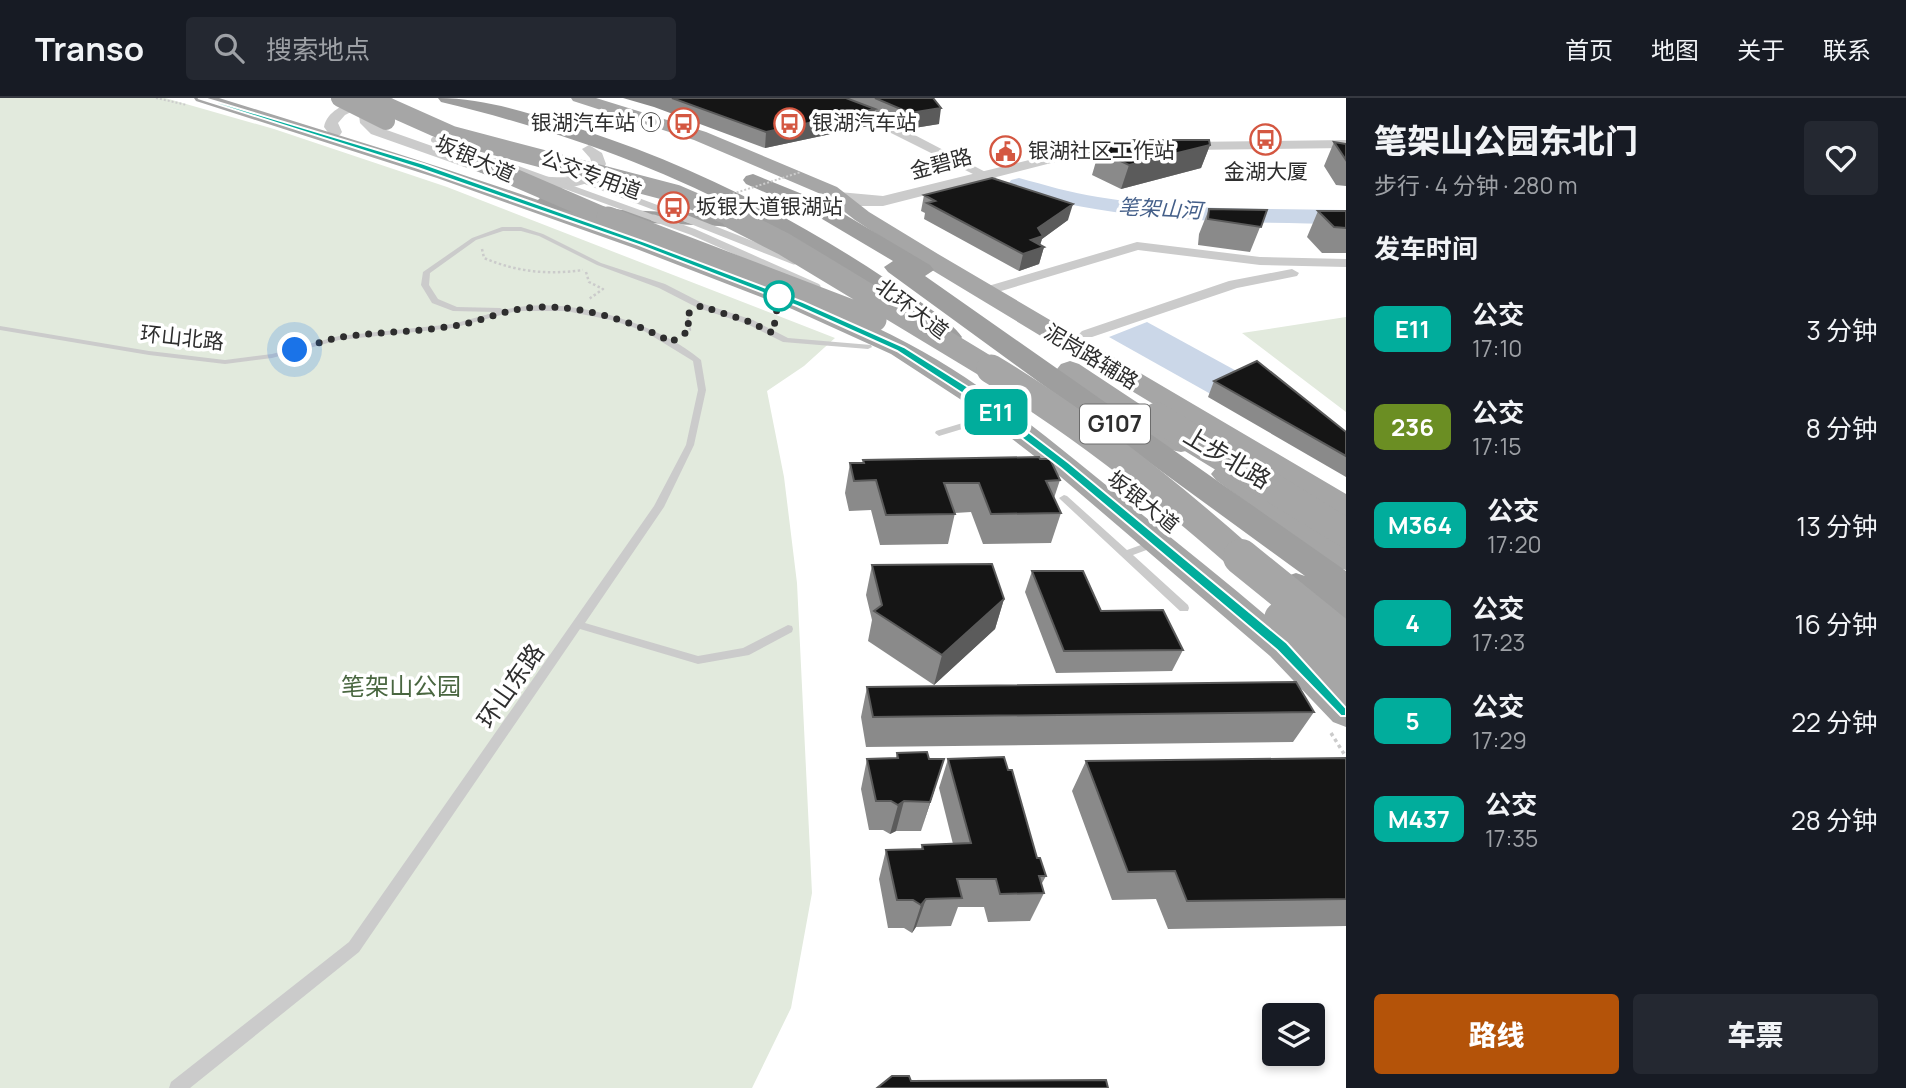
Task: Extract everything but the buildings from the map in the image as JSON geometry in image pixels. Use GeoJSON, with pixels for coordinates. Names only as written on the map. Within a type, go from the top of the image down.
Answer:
{"type":"FeatureCollection","features":[{"type":"Feature","properties":{"kind":"highway"},"geometry":{"type":"LineString","coordinates":[[436,98],[589,149],[760,225],[853,276]]}},
{"type":"Feature","properties":{"kind":"highway","name":"北环大道"},"geometry":{"type":"LineString","coordinates":[[447,98],[534,120],[640,155],[741,200],[795,229],[853,276],[1133,475],[1343,601]]}},
{"type":"Feature","properties":{"kind":"highway"},"geometry":{"type":"LineString","coordinates":[[509,98],[602,123],[679,150]]}},
{"type":"Feature","properties":{"kind":"highway"},"geometry":{"type":"LineString","coordinates":[[800,175],[873,231],[1033,345]]}},
{"type":"Feature","properties":{"kind":"highway","name":"北环大道"},"geometry":{"type":"LineString","coordinates":[[873,231],[800,198],[746,178],[885,259],[1273,539],[1343,601]]}},
{"type":"Feature","properties":{"kind":"highway"},"geometry":{"type":"LineString","coordinates":[[547,202],[622,216],[719,220],[760,225]]}},
{"type":"Feature","properties":{"kind":"main road"},"geometry":{"type":"LineString","coordinates":[[202,98],[421,166],[642,243]]}},
{"type":"Feature","properties":{"kind":"main road","name":"坂银大道"},"geometry":{"type":"LineString","coordinates":[[340,98],[443,138],[624,178],[696,201],[853,276],[1090,433],[1164,489],[1343,601]]}},
{"type":"Feature","properties":{"kind":"main road","name":"坂银大道"},"geometry":{"type":"LineString","coordinates":[[369,98],[580,207],[876,335],[943,358],[1062,438],[1166,520],[1282,633],[1346,685]]}},
{"type":"Feature","properties":{"kind":"main road","name":"泥岗路辅路"},"geometry":{"type":"LineString","coordinates":[[579,98],[689,132],[800,175],[839,197],[873,231],[983,292],[1076,338],[1346,508]]}},
{"type":"Feature","properties":{"kind":"main road"},"geometry":{"type":"LineString","coordinates":[[252,99],[284,115],[479,177],[547,202],[873,335],[948,378],[999,415],[1158,543],[1282,633],[1346,692]]}},
{"type":"Feature","properties":{"kind":"main road","name":"上步北路"},"geometry":{"type":"LineString","coordinates":[[1033,345],[1346,533]]}},
{"type":"Feature","properties":{"kind":"main road"},"geometry":{"type":"LineString","coordinates":[[1151,418],[1346,559]]}},
{"type":"Feature","properties":{"kind":"main road"},"geometry":{"type":"LineString","coordinates":[[1164,489],[1261,575],[1346,642]]}},
{"type":"Feature","properties":{"kind":"main road"},"geometry":{"type":"LineString","coordinates":[[1282,633],[1346,667]]}},
{"type":"Feature","properties":{"kind":"main road"},"geometry":{"type":"LineString","coordinates":[[1282,633],[1337,720]]}},
{"type":"Feature","properties":{"kind":"street"},"geometry":{"type":"LineString","coordinates":[[335,132],[331,127],[335,117],[369,98]]}},
{"type":"Feature","properties":{"kind":"street"},"geometry":{"type":"LineString","coordinates":[[387,98],[374,105],[366,115],[367,123],[376,131],[507,177],[548,183],[580,180],[594,172],[599,164],[597,156],[589,149]]}},
{"type":"Feature","properties":{"kind":"street"},"geometry":{"type":"LineString","coordinates":[[840,105],[880,121],[988,176]]}},
{"type":"Feature","properties":{"kind":"street","name":"金碧路"},"geometry":{"type":"LineString","coordinates":[[839,197],[883,201],[1105,149],[1346,146]]}},
{"type":"Feature","properties":{"kind":"street","name":"金碧路"},"geometry":{"type":"LineString","coordinates":[[873,231],[870,216],[883,207],[988,176]]}},
{"type":"Feature","properties":{"kind":"street"},"geometry":{"type":"LineString","coordinates":[[983,292],[1137,246],[1260,261],[1346,262]]}},
{"type":"Feature","properties":{"kind":"street"},"geometry":{"type":"LineString","coordinates":[[1076,338],[1251,279],[1293,273],[1346,271]]}},
{"type":"Feature","properties":{"kind":"lane"},"geometry":{"type":"LineString","coordinates":[[516,309],[456,309],[435,301],[425,285],[427,272],[486,234],[502,229],[521,229],[541,235],[599,264],[662,286],[701,306],[750,322],[786,341],[876,335]]}},
{"type":"Feature","properties":{"kind":"lane","name":"环山北路"},"geometry":{"type":"LineString","coordinates":[[0,328],[149,353],[225,362],[272,356],[339,338],[453,326],[516,309],[566,309]]}},
{"type":"Feature","properties":{"kind":"lane","name":"环山东路"},"geometry":{"type":"LineString","coordinates":[[177,1088],[354,947],[659,507],[690,445],[702,390],[697,360],[647,329],[613,318],[566,309]]}},
{"type":"Feature","properties":{"kind":"lane"},"geometry":{"type":"LineString","coordinates":[[939,433],[999,415]]}},
{"type":"Feature","properties":{"kind":"lane"},"geometry":{"type":"LineString","coordinates":[[1064,498],[1184,608]]}},
{"type":"Feature","properties":{"kind":"lane"},"geometry":{"type":"LineString","coordinates":[[1126,554],[1158,543]]}},
{"type":"Feature","properties":{"kind":"lane"},"geometry":{"type":"LineString","coordinates":[[579,625],[698,660],[745,652],[788,629]]}},
{"type":"Feature","properties":{"kind":"path"},"geometry":{"type":"LineString","coordinates":[[725,196],[800,175]]}},
{"type":"Feature","properties":{"kind":"path"},"geometry":{"type":"LineString","coordinates":[[486,234],[481,247],[484,258],[504,267],[562,274],[590,268],[586,276],[589,282],[603,289],[566,309]]}},
{"type":"Feature","properties":{"kind":"path"},"geometry":{"type":"LineString","coordinates":[[671,342],[690,330],[686,315],[701,306]]}},
{"type":"Feature","properties":{"kind":"path"},"geometry":{"type":"LineString","coordinates":[[1337,720],[1346,757]]}},
{"type":"Feature","properties":{"kind":"green space","name":"笔架山公园"},"geometry":{"type":"Polygon","coordinates":[[[0,98],[165,98],[274,129],[447,187],[835,338],[804,366],[767,391],[784,477],[797,583],[812,893],[791,1008],[752,1088],[0,1088],[0,98]]]}},
{"type":"Feature","properties":{"kind":"green space"},"geometry":{"type":"Polygon","coordinates":[[[1346,317],[1346,412],[1242,333],[1346,317]]]}},
{"type":"Feature","properties":{"kind":"water"},"geometry":{"type":"Polygon","coordinates":[[[1147,322],[1253,380],[1216,397],[1109,337],[1147,322]]]}},
{"type":"Feature","properties":{"kind":"waterway","name":"笔架山河"},"geometry":{"type":"LineString","coordinates":[[1019,185],[1059,196],[1140,210],[1222,215],[1346,217]]}},
{"type":"Feature","properties":{"kind":"bus line","name":"E11"},"geometry":{"type":"LineString","coordinates":[[202,98],[421,166],[642,243],[800,304],[900,349],[972,395],[1065,466],[1282,647],[1346,712]]}},
{"type":"Feature","properties":{"kind":"place","name":"银湖汽车站 ①"},"geometry":{"type":"Point","coordinates":[684,123]}},
{"type":"Feature","properties":{"kind":"place","name":"银湖汽车站"},"geometry":{"type":"Point","coordinates":[789,123]}},
{"type":"Feature","properties":{"kind":"place","name":"金湖大厦"},"geometry":{"type":"Point","coordinates":[1266,140]}},
{"type":"Feature","properties":{"kind":"place","name":"银湖社区工作站"},"geometry":{"type":"Point","coordinates":[1005,151]}},
{"type":"Feature","properties":{"kind":"place","name":"坂银大道银湖站"},"geometry":{"type":"Point","coordinates":[673,207]}},
{"type":"Feature","properties":{"kind":"route"},"geometry":{"type":"LineString","coordinates":[[295,350],[339,338],[453,326],[495,317],[516,309],[538,308],[566,309],[613,318],[647,329],[671,342],[690,330],[686,315],[701,306],[750,322],[773,333],[779,296]]}}]}
